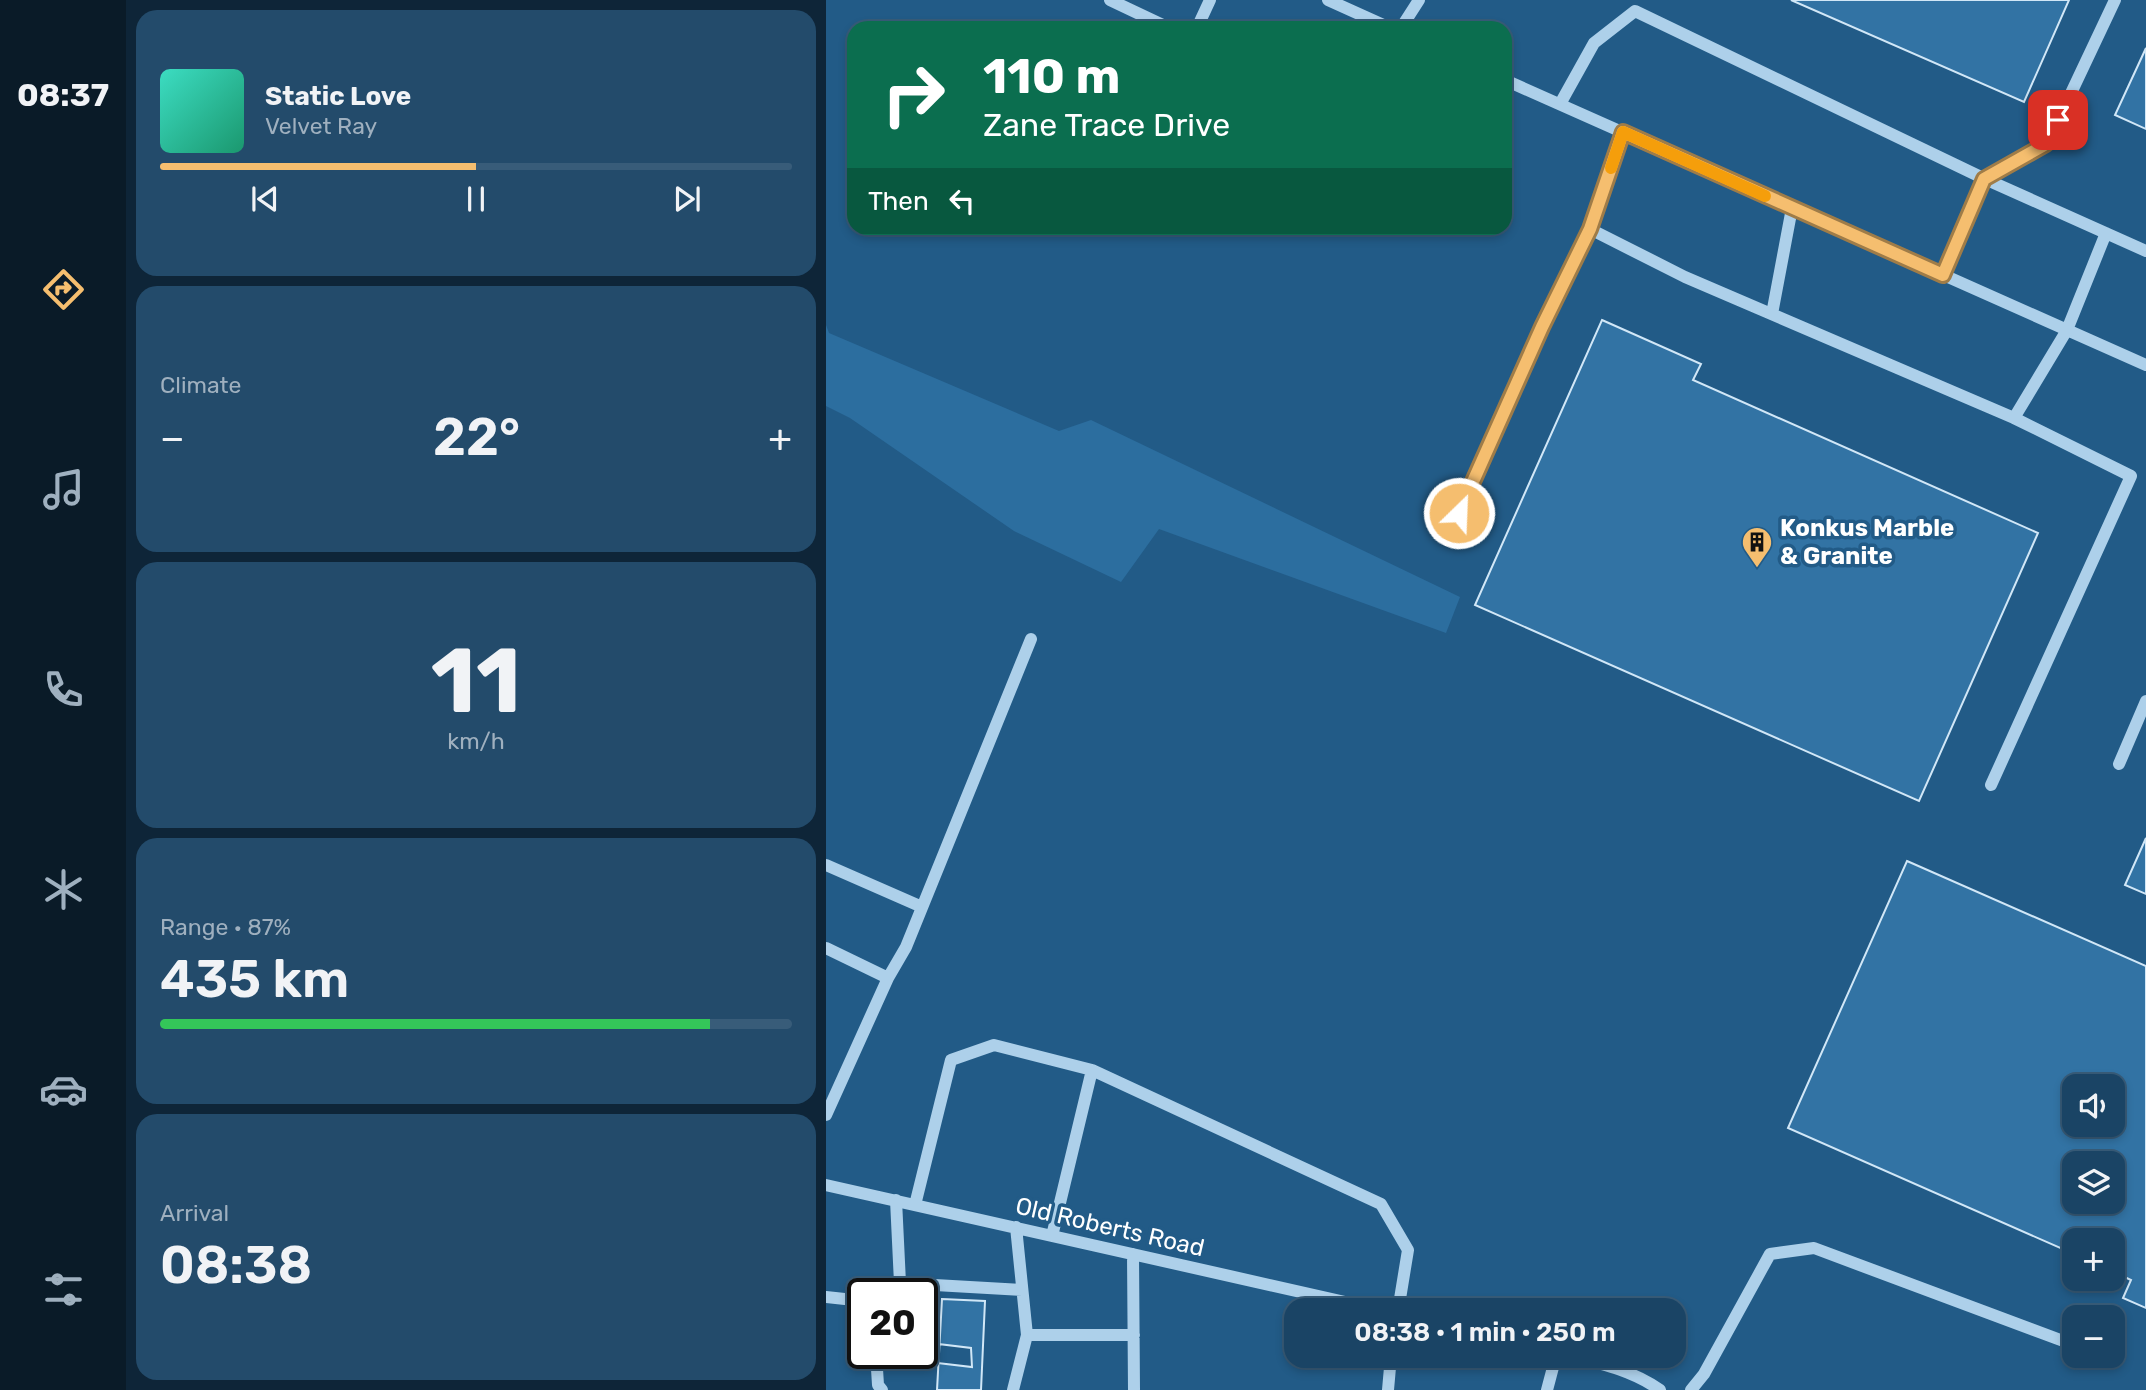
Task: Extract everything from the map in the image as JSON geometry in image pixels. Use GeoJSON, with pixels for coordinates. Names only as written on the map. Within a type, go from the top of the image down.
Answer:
{"type":"FeatureCollection","features":[{"type":"Feature","properties":{"kind":"street"},"geometry":{"type":"LineString","coordinates":[[1110,0],[1154,21]]}},
{"type":"Feature","properties":{"kind":"street"},"geometry":{"type":"LineString","coordinates":[[1200,21],[1210,0]]}},
{"type":"Feature","properties":{"kind":"street"},"geometry":{"type":"LineString","coordinates":[[1328,0],[1374,21]]}},
{"type":"Feature","properties":{"kind":"street"},"geometry":{"type":"LineString","coordinates":[[1406,21],[1419,0]]}},
{"type":"Feature","properties":{"kind":"street"},"geometry":{"type":"LineString","coordinates":[[1943,275],[1984,179],[2046,144],[2115,0]]}},
{"type":"Feature","properties":{"kind":"street"},"geometry":{"type":"LineString","coordinates":[[1560,104],[1594,43],[1635,11],[1984,179],[2146,251]]}},
{"type":"Feature","properties":{"kind":"street"},"geometry":{"type":"LineString","coordinates":[[1512,83],[2146,365]]}},
{"type":"Feature","properties":{"kind":"street"},"geometry":{"type":"LineString","coordinates":[[1459,513],[1542,327],[1590,229],[1623,132]]}},
{"type":"Feature","properties":{"kind":"street"},"geometry":{"type":"LineString","coordinates":[[1772,314],[1792,208]]}},
{"type":"Feature","properties":{"kind":"street"},"geometry":{"type":"LineString","coordinates":[[1590,229],[1685,277],[2014,418],[2131,475],[1991,785]]}},
{"type":"Feature","properties":{"kind":"street"},"geometry":{"type":"LineString","coordinates":[[2014,418],[2067,330],[2106,233]]}},
{"type":"Feature","properties":{"kind":"street"},"geometry":{"type":"LineString","coordinates":[[826,1115],[922,907],[1031,639]]}},
{"type":"Feature","properties":{"kind":"street"},"geometry":{"type":"LineString","coordinates":[[2119,764],[2146,701]]}},
{"type":"Feature","properties":{"kind":"street"},"geometry":{"type":"LineString","coordinates":[[826,865],[922,907]]}},
{"type":"Feature","properties":{"kind":"street"},"geometry":{"type":"LineString","coordinates":[[826,948],[888,978]]}},
{"type":"Feature","properties":{"kind":"street"},"geometry":{"type":"LineString","coordinates":[[915,1205],[951,1060],[994,1045],[1092,1070],[1381,1204],[1408,1251],[1400,1298]]}},
{"type":"Feature","properties":{"kind":"street"},"geometry":{"type":"LineString","coordinates":[[1052,1236],[1092,1070]]}},
{"type":"Feature","properties":{"kind":"street","name":"Old Roberts Road"},"geometry":{"type":"LineString","coordinates":[[826,1185],[1328,1298]]}},
{"type":"Feature","properties":{"kind":"street"},"geometry":{"type":"LineString","coordinates":[[896,1200],[900,1278]]}},
{"type":"Feature","properties":{"kind":"street"},"geometry":{"type":"LineString","coordinates":[[1013,1390],[1027,1335],[1016,1227]]}},
{"type":"Feature","properties":{"kind":"street"},"geometry":{"type":"LineString","coordinates":[[1691,1390],[1704,1374],[1770,1254],[1814,1248],[2062,1341]]}},
{"type":"Feature","properties":{"kind":"street"},"geometry":{"type":"LineString","coordinates":[[1133,1254],[1134,1390]]}},
{"type":"Feature","properties":{"kind":"street"},"geometry":{"type":"LineString","coordinates":[[938,1285],[1022,1290]]}},
{"type":"Feature","properties":{"kind":"street"},"geometry":{"type":"LineString","coordinates":[[826,1297],[847,1299]]}},
{"type":"Feature","properties":{"kind":"street"},"geometry":{"type":"LineString","coordinates":[[1027,1335],[1133,1335]]}},
{"type":"Feature","properties":{"kind":"street"},"geometry":{"type":"LineString","coordinates":[[1388,1390],[1390,1368]]}},
{"type":"Feature","properties":{"kind":"street"},"geometry":{"type":"LineString","coordinates":[[1547,1390],[1553,1368]]}},
{"type":"Feature","properties":{"kind":"street"},"geometry":{"type":"LineString","coordinates":[[1616,1368],[1627,1371],[1660,1390]]}},
{"type":"Feature","properties":{"kind":"street"},"geometry":{"type":"LineString","coordinates":[[877,1369],[878,1385],[882,1390]]}},
{"type":"Feature","properties":{"kind":"shaded area"},"geometry":{"type":"Polygon","coordinates":[[[826,325],[829,333],[1059,431],[1091,420],[1460,597],[1446,633],[1159,529],[1121,582],[1014,531],[850,418],[826,406],[826,325]]]}},
{"type":"Feature","properties":{"kind":"building"},"geometry":{"type":"Polygon","coordinates":[[[1791,0],[2069,0],[2024,102],[1791,0]]]}},
{"type":"Feature","properties":{"kind":"building"},"geometry":{"type":"Polygon","coordinates":[[[2146,48],[2146,129],[2115,115],[2146,48]]]}},
{"type":"Feature","properties":{"kind":"building","name":"Konkus Marble & Granite"},"geometry":{"type":"Polygon","coordinates":[[[1602,320],[1701,364],[1693,380],[2038,533],[1919,801],[1475,605],[1602,320]]]}},
{"type":"Feature","properties":{"kind":"building"},"geometry":{"type":"Polygon","coordinates":[[[2146,838],[2146,894],[2125,885],[2146,838]]]}},
{"type":"Feature","properties":{"kind":"building"},"geometry":{"type":"Polygon","coordinates":[[[1907,861],[2146,966],[2146,1308],[2123,1298],[2131,1280],[2125,1277],[2125,1228],[2062,1228],[2062,1249],[1788,1128],[1907,861]]]}},
{"type":"Feature","properties":{"kind":"building"},"geometry":{"type":"Polygon","coordinates":[[[942,1299],[985,1301],[981,1390],[937,1390],[942,1299]]]}},
{"type":"Feature","properties":{"kind":"building"},"geometry":{"type":"Polygon","coordinates":[[[938,1344],[971,1348],[972,1367],[938,1363],[938,1344]]]}},
{"type":"Feature","properties":{"kind":"slow traffic"},"geometry":{"type":"LineString","coordinates":[[1611,168],[1623,132],[1765,196]]}},
{"type":"Feature","properties":{"kind":"place","name":"Konkus Marble & Granite"},"geometry":{"type":"Point","coordinates":[1757,569]}},
{"type":"Feature","properties":{"kind":"route"},"geometry":{"type":"LineString","coordinates":[[1459,513],[1542,327],[1590,229],[1623,132],[1943,275],[1984,179],[2046,144],[2058,120]]}}]}
